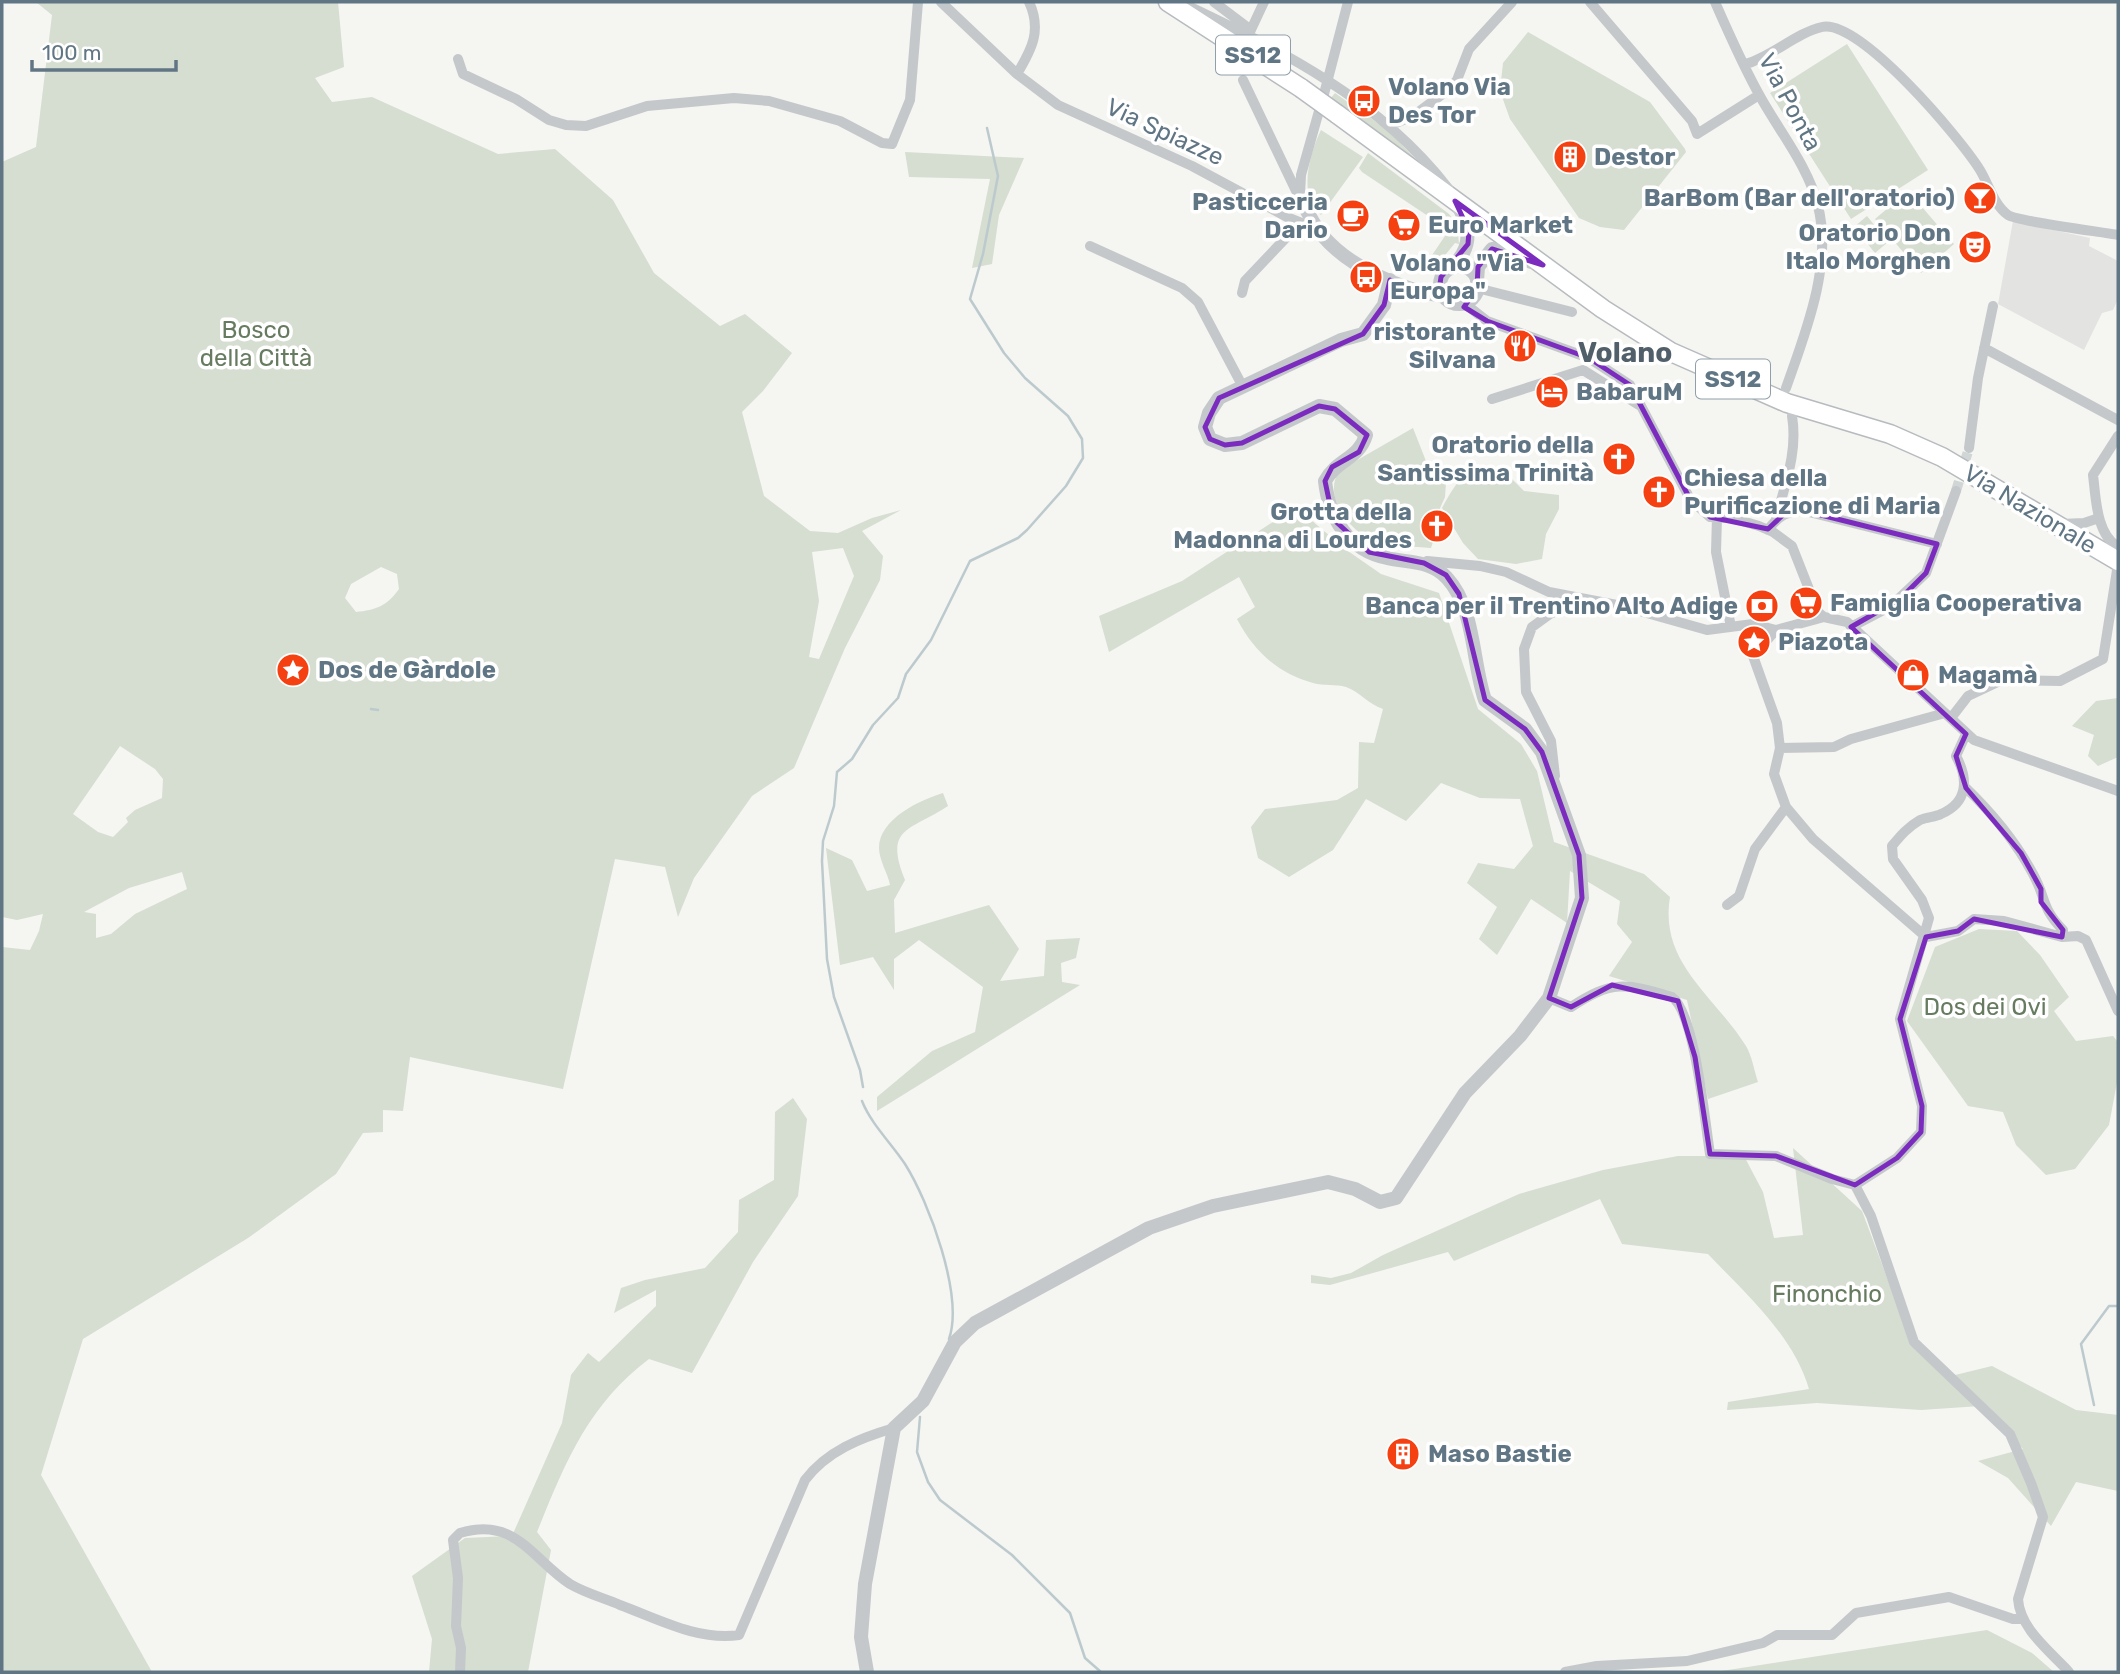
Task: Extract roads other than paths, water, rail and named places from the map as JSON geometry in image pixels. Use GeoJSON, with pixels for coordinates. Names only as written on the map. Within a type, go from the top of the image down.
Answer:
{"type":"FeatureCollection","features":[{"type":"Feature","properties":{"kind":"main road","name":"SS12"},"geometry":{"type":"LineString","coordinates":[[1168,2],[1301,88],[1328,112],[1542,265]]}},
{"type":"Feature","properties":{"kind":"main road","name":"Via Nazionale"},"geometry":{"type":"LineString","coordinates":[[1542,265],[1603,309],[1671,352],[1787,403],[1890,434],[1941,457],[2118,562]]}},
{"type":"Feature","properties":{"kind":"street"},"geometry":{"type":"LineString","coordinates":[[458,59],[463,74],[516,99],[548,120],[566,125],[586,126],[647,106],[734,98],[769,102],[840,121],[882,143],[892,144],[909,100],[918,2]]}},
{"type":"Feature","properties":{"kind":"street","name":"Via Spiazze"},"geometry":{"type":"LineString","coordinates":[[941,2],[1017,74],[1058,105],[1192,166],[1300,223],[1319,230]]}},
{"type":"Feature","properties":{"kind":"street"},"geometry":{"type":"LineString","coordinates":[[1017,74],[1036,36],[1036,17],[1030,2]]}},
{"type":"Feature","properties":{"kind":"street"},"geometry":{"type":"LineString","coordinates":[[1180,2],[1251,28]]}},
{"type":"Feature","properties":{"kind":"street"},"geometry":{"type":"LineString","coordinates":[[1214,2],[1329,79],[1389,126],[1438,176],[1455,201],[1469,231],[1464,256],[1447,272],[1440,287],[1443,296]]}},
{"type":"Feature","properties":{"kind":"street"},"geometry":{"type":"LineString","coordinates":[[1251,28],[1264,2]]}},
{"type":"Feature","properties":{"kind":"street"},"geometry":{"type":"LineString","coordinates":[[1324,94],[1348,2]]}},
{"type":"Feature","properties":{"kind":"street"},"geometry":{"type":"LineString","coordinates":[[1389,126],[1413,116],[1448,90],[1457,80],[1469,49],[1512,2]]}},
{"type":"Feature","properties":{"kind":"street"},"geometry":{"type":"LineString","coordinates":[[1590,2],[1692,121],[1697,134],[1759,95]]}},
{"type":"Feature","properties":{"kind":"street","name":"Via Ponta"},"geometry":{"type":"LineString","coordinates":[[1715,2],[1759,95],[1818,205],[1822,236],[1812,303],[1786,388]]}},
{"type":"Feature","properties":{"kind":"street"},"geometry":{"type":"LineString","coordinates":[[1746,64],[1762,59],[1824,26],[1844,29],[1863,42],[1949,130],[1980,169],[1996,201],[2009,216],[2118,235]]}},
{"type":"Feature","properties":{"kind":"street"},"geometry":{"type":"LineString","coordinates":[[1243,80],[1299,197],[1319,230],[1353,260],[1390,280],[1443,296],[1449,301],[1464,303],[1487,321],[1604,366],[1630,385],[1690,499],[1710,517],[1732,518],[1768,530],[1792,546],[1818,612],[1824,617]]}},
{"type":"Feature","properties":{"kind":"street"},"geometry":{"type":"LineString","coordinates":[[1299,197],[1301,175],[1328,112]]}},
{"type":"Feature","properties":{"kind":"street"},"geometry":{"type":"LineString","coordinates":[[1242,293],[1245,281],[1300,223]]}},
{"type":"Feature","properties":{"kind":"street"},"geometry":{"type":"LineString","coordinates":[[1090,246],[1182,288],[1198,302],[1243,387]]}},
{"type":"Feature","properties":{"kind":"street"},"geometry":{"type":"LineString","coordinates":[[1464,303],[1470,300],[1477,284],[1478,267],[1483,257],[1492,249],[1507,251],[1542,265]]}},
{"type":"Feature","properties":{"kind":"street"},"geometry":{"type":"LineString","coordinates":[[1407,286],[1465,267],[1477,284],[1572,312]]}},
{"type":"Feature","properties":{"kind":"street"},"geometry":{"type":"LineString","coordinates":[[1390,280],[1384,305],[1363,334],[1341,340],[1219,398],[1209,413],[1205,427],[1210,439],[1225,445],[1242,443],[1319,406],[1335,410],[1366,435],[1359,452],[1332,467],[1325,481],[1333,519],[1346,537],[1369,552],[1387,558],[1480,566],[1506,572],[1549,592],[1622,606],[1707,630],[1753,624],[1776,630],[1824,617],[1847,622],[1975,740],[2118,791]]}},
{"type":"Feature","properties":{"kind":"street"},"geometry":{"type":"LineString","coordinates":[[1969,448],[1993,306]]}},
{"type":"Feature","properties":{"kind":"street"},"geometry":{"type":"LineString","coordinates":[[1984,348],[2118,420]]}},
{"type":"Feature","properties":{"kind":"street"},"geometry":{"type":"LineString","coordinates":[[1492,399],[1583,370],[1639,405]]}},
{"type":"Feature","properties":{"kind":"street"},"geometry":{"type":"LineString","coordinates":[[1768,530],[1776,519],[1791,467],[1795,435],[1792,416]]}},
{"type":"Feature","properties":{"kind":"street"},"geometry":{"type":"LineString","coordinates":[[2118,436],[2093,475],[2099,518],[2106,534],[2118,547]]}},
{"type":"Feature","properties":{"kind":"street"},"geometry":{"type":"LineString","coordinates":[[1852,627],[1900,599],[1926,573],[1956,491]]}},
{"type":"Feature","properties":{"kind":"street"},"geometry":{"type":"LineString","coordinates":[[1776,519],[1792,510],[1805,511],[1937,544]]}},
{"type":"Feature","properties":{"kind":"street"},"geometry":{"type":"LineString","coordinates":[[1717,517],[1716,552],[1731,627]]}},
{"type":"Feature","properties":{"kind":"street"},"geometry":{"type":"LineString","coordinates":[[2054,524],[2084,523],[2099,518]]}},
{"type":"Feature","properties":{"kind":"street"},"geometry":{"type":"LineString","coordinates":[[460,1672],[461,1647],[456,1626],[458,1578],[453,1540],[460,1533],[489,1530],[521,1540],[572,1585],[670,1626],[729,1636],[739,1634],[805,1480],[817,1464],[841,1448],[894,1429],[923,1401],[962,1333],[975,1323],[1149,1228],[1213,1206],[1328,1182],[1355,1189],[1380,1202],[1396,1198],[1465,1093],[1520,1037],[1549,998],[1582,898],[1579,855],[1553,790],[1542,752],[1525,729],[1485,700],[1460,594],[1446,575],[1424,563],[1410,560]]}},
{"type":"Feature","properties":{"kind":"street"},"geometry":{"type":"LineString","coordinates":[[1780,748],[1834,747],[1851,739],[1948,716],[1968,696],[2002,680],[2060,681],[2103,659],[2118,562]]}},
{"type":"Feature","properties":{"kind":"street"},"geometry":{"type":"LineString","coordinates":[[1553,790],[1556,779],[1551,741],[1525,692],[1524,649],[1532,627],[1550,614],[1586,599]]}},
{"type":"Feature","properties":{"kind":"street"},"geometry":{"type":"LineString","coordinates":[[1776,630],[1753,656],[1777,723],[1780,748],[1774,774],[1786,807],[1813,839],[1926,937],[1958,932],[1974,919],[2004,921],[2062,937],[2078,936],[2086,940],[2118,1011]]}},
{"type":"Feature","properties":{"kind":"street"},"geometry":{"type":"LineString","coordinates":[[1549,998],[1571,1007],[1593,992],[1612,985],[1672,997],[1682,1010],[1695,1057],[1710,1154],[1776,1156],[1832,1179],[1855,1185],[1896,1158],[1921,1132],[1922,1106],[1900,1019],[1926,937],[1929,918],[1922,900],[1894,859],[1892,846],[1904,831],[1922,819],[1942,814],[1954,806],[1966,788],[1965,773],[1956,756],[1966,734]]}},
{"type":"Feature","properties":{"kind":"street"},"geometry":{"type":"LineString","coordinates":[[1966,788],[1995,816],[2021,853],[2041,889],[2041,902],[2063,930],[2062,937]]}},
{"type":"Feature","properties":{"kind":"street"},"geometry":{"type":"LineString","coordinates":[[1727,905],[1739,895],[1755,849],[1786,807]]}},
{"type":"Feature","properties":{"kind":"street"},"geometry":{"type":"LineString","coordinates":[[1855,1185],[1871,1216],[1914,1342],[2010,1434],[2043,1517],[2018,1599],[2023,1619],[2030,1631],[2069,1672]]}},
{"type":"Feature","properties":{"kind":"street"},"geometry":{"type":"LineString","coordinates":[[867,1672],[861,1637],[865,1584],[894,1429]]}},
{"type":"Feature","properties":{"kind":"street"},"geometry":{"type":"LineString","coordinates":[[1565,1672],[1597,1666],[1687,1661],[1763,1643],[1777,1635],[1832,1635],[1856,1613],[1949,1597],[2013,1619],[2023,1619]]}},
{"type":"Feature","properties":{"kind":"waterway"},"geometry":{"type":"LineString","coordinates":[[863,1087],[860,1070],[834,997],[827,959],[823,841],[834,806],[837,772],[852,759],[873,725],[898,698],[906,674],[931,640],[970,561],[1018,538],[1027,530],[1066,486],[1083,458],[1082,439],[1068,416],[1025,378],[1004,353],[970,299],[983,254],[998,176],[987,128]]}},
{"type":"Feature","properties":{"kind":"waterway"},"geometry":{"type":"LineString","coordinates":[[371,709],[378,710]]}},
{"type":"Feature","properties":{"kind":"waterway"},"geometry":{"type":"LineString","coordinates":[[862,1101],[876,1126],[905,1164],[933,1225],[942,1250],[952,1299],[949,1339]]}},
{"type":"Feature","properties":{"kind":"waterway"},"geometry":{"type":"LineString","coordinates":[[2094,1405],[2081,1344],[2109,1306],[2118,1306]]}},
{"type":"Feature","properties":{"kind":"waterway"},"geometry":{"type":"LineString","coordinates":[[920,1417],[917,1452],[928,1482],[940,1500],[1012,1555],[1070,1613],[1085,1658],[1101,1672]]}},
{"type":"Feature","properties":{"kind":"tunnel"},"geometry":{"type":"LineString","coordinates":[[1956,491],[1969,448]]}},
{"type":"Feature","properties":{"kind":"place","name":"Volano Via Des Tor"},"geometry":{"type":"Point","coordinates":[1364,101]}},
{"type":"Feature","properties":{"kind":"place","name":"Destor"},"geometry":{"type":"Point","coordinates":[1570,157]}},
{"type":"Feature","properties":{"kind":"place","name":"BarBom (Bar dell'oratorio)"},"geometry":{"type":"Point","coordinates":[1980,198]}},
{"type":"Feature","properties":{"kind":"place","name":"Pasticceria Dario"},"geometry":{"type":"Point","coordinates":[1353,216]}},
{"type":"Feature","properties":{"kind":"place","name":"Euro Market"},"geometry":{"type":"Point","coordinates":[1404,225]}},
{"type":"Feature","properties":{"kind":"place","name":"Oratorio Don Italo Morghen"},"geometry":{"type":"Point","coordinates":[1975,247]}},
{"type":"Feature","properties":{"kind":"place","name":"Volano \"Via Europa\""},"geometry":{"type":"Point","coordinates":[1366,277]}},
{"type":"Feature","properties":{"kind":"place","name":"ristorante Silvana"},"geometry":{"type":"Point","coordinates":[1520,346]}},
{"type":"Feature","properties":{"kind":"place","name":"BabaruM"},"geometry":{"type":"Point","coordinates":[1552,392]}},
{"type":"Feature","properties":{"kind":"place","name":"Oratorio della Santissima Trinità"},"geometry":{"type":"Point","coordinates":[1619,459]}},
{"type":"Feature","properties":{"kind":"place","name":"Chiesa della Purificazione di Maria"},"geometry":{"type":"Point","coordinates":[1659,492]}},
{"type":"Feature","properties":{"kind":"place","name":"Grotta della Madonna di Lourdes"},"geometry":{"type":"Point","coordinates":[1437,526]}},
{"type":"Feature","properties":{"kind":"place","name":"Famiglia Cooperativa"},"geometry":{"type":"Point","coordinates":[1806,603]}},
{"type":"Feature","properties":{"kind":"place","name":"Banca per il Trentino Alto Adige"},"geometry":{"type":"Point","coordinates":[1762,606]}},
{"type":"Feature","properties":{"kind":"place","name":"Piazota"},"geometry":{"type":"Point","coordinates":[1754,642]}},
{"type":"Feature","properties":{"kind":"place","name":"Dos de Gàrdole"},"geometry":{"type":"Point","coordinates":[293,670]}},
{"type":"Feature","properties":{"kind":"place","name":"Magamà"},"geometry":{"type":"Point","coordinates":[1913,675]}},
{"type":"Feature","properties":{"kind":"place","name":"Maso Bastie"},"geometry":{"type":"Point","coordinates":[1403,1454]}},
{"type":"Feature","properties":{"kind":"district","name":"Volano"},"geometry":{"type":"Point","coordinates":[1625,352]}},
{"type":"Feature","properties":{"kind":"park label","name":"Bosco della Città"},"geometry":{"type":"Point","coordinates":[256,344]}},
{"type":"Feature","properties":{"kind":"park label","name":"Dos dei Ovi"},"geometry":{"type":"Point","coordinates":[1985,1007]}},
{"type":"Feature","properties":{"kind":"park label","name":"Finonchio"},"geometry":{"type":"Point","coordinates":[1827,1294]}}]}
